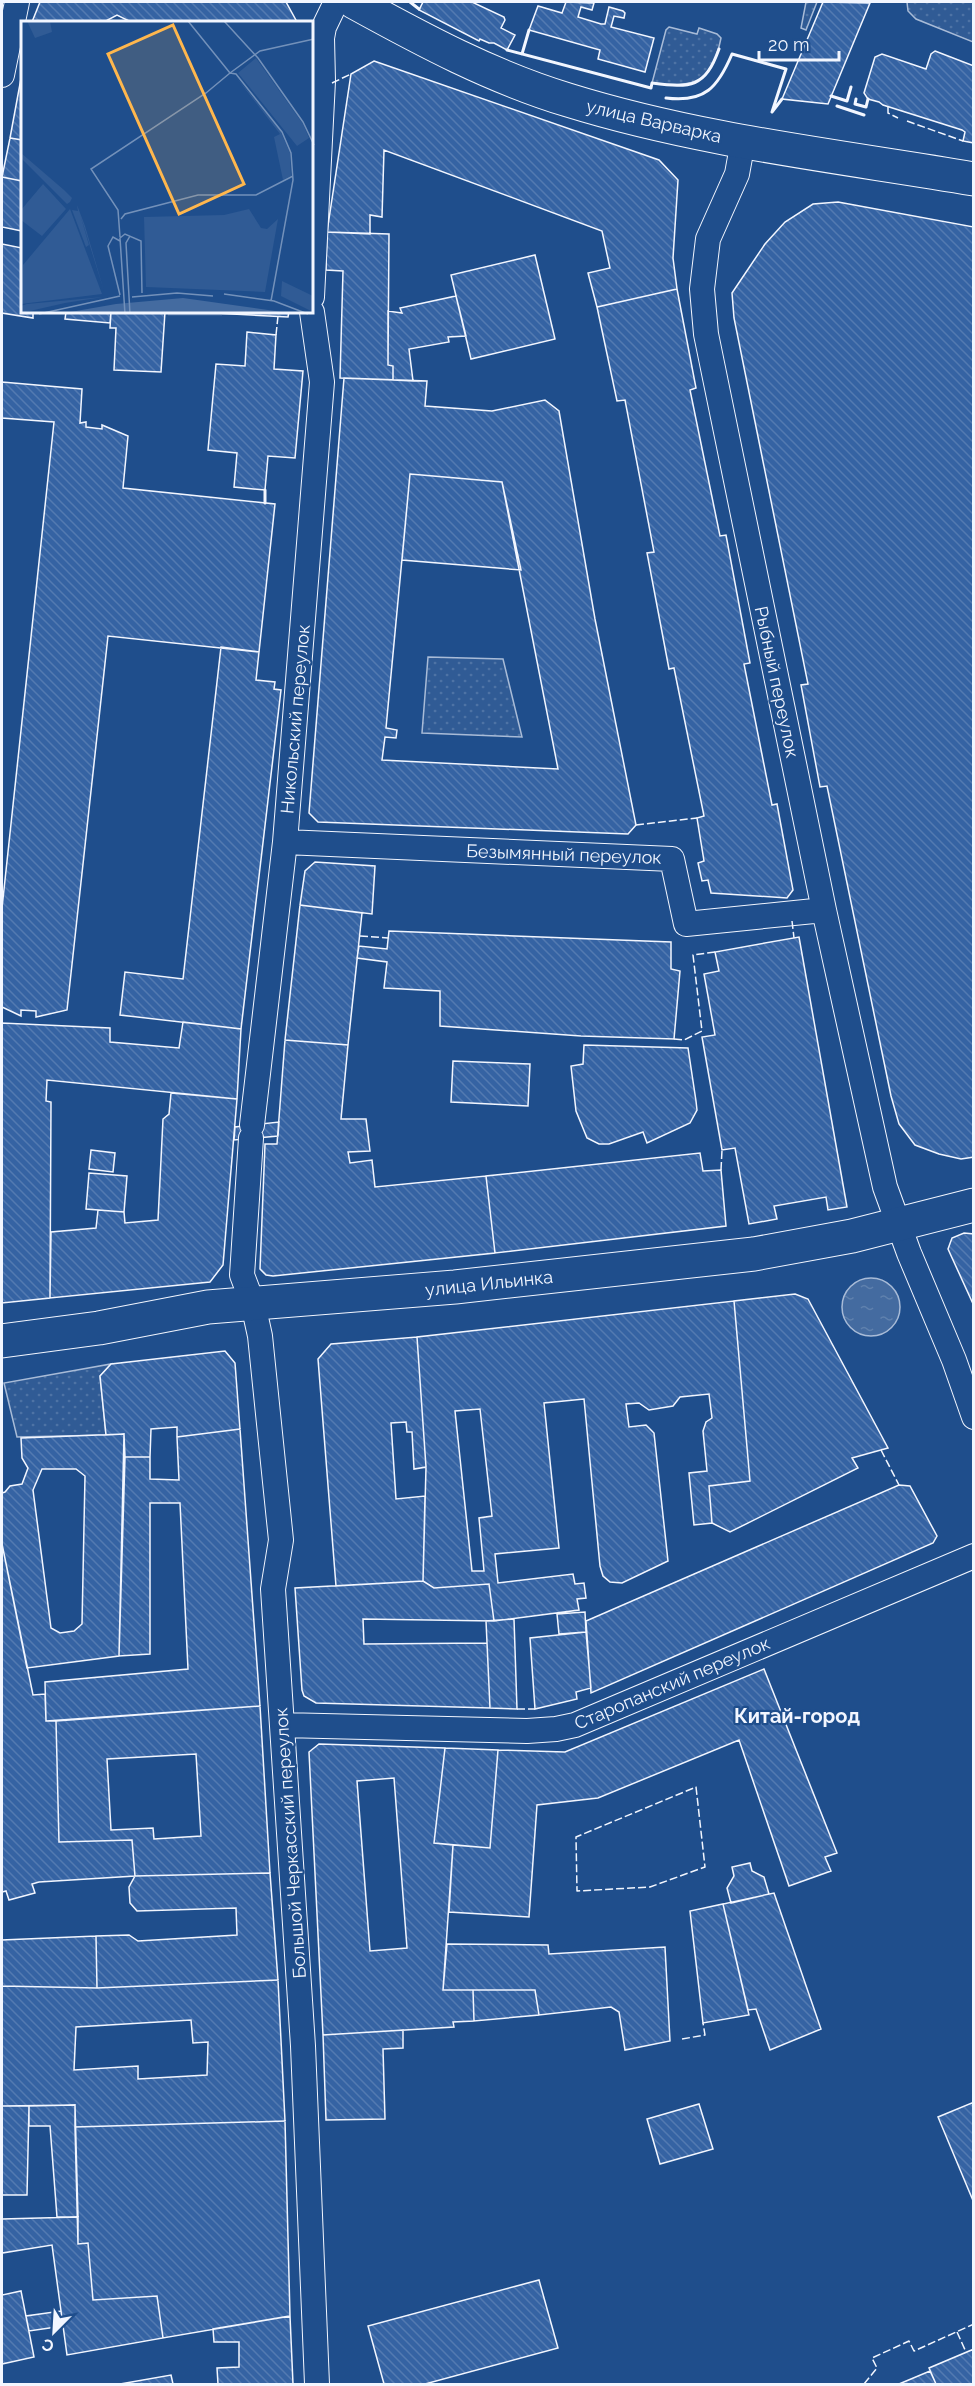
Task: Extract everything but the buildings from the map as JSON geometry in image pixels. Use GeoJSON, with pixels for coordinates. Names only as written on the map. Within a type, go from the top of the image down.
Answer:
{"type":"FeatureCollection","features":[{"type":"Feature","properties":{"kind":"street"},"geometry":{"type":"LineString","coordinates":[[2,75],[17,2]]}},
{"type":"Feature","properties":{"kind":"street"},"geometry":{"type":"LineString","coordinates":[[314,258],[323,81],[322,38],[324,27],[336,2]]}},
{"type":"Feature","properties":{"kind":"street","name":"улица Варварка"},"geometry":{"type":"LineString","coordinates":[[354,2],[438,49],[566,100],[684,131],[974,179]]}},
{"type":"Feature","properties":{"kind":"street","name":"Рыбный переулок"},"geometry":{"type":"LineString","coordinates":[[743,141],[737,174],[708,239],[702,289],[706,334],[824,910],[885,1187],[954,1360],[974,1417]]}},
{"type":"Feature","properties":{"kind":"street","name":"Никольский переулок"},"geometry":{"type":"LineString","coordinates":[[253,1304],[242,1275],[251,1132],[285,842],[322,382],[312,314]]}},
{"type":"Feature","properties":{"kind":"street","name":"Безымянный переулок"},"geometry":{"type":"LineString","coordinates":[[285,842],[672,859],[686,924],[824,910]]}},
{"type":"Feature","properties":{"kind":"street","name":"улица Ильинка"},"geometry":{"type":"LineString","coordinates":[[2,1341],[99,1328],[207,1307],[455,1287],[754,1254],[899,1225],[974,1204]]}},
{"type":"Feature","properties":{"kind":"street","name":"Большой Черкасский переулок"},"geometry":{"type":"LineString","coordinates":[[253,1304],[260,1336],[281,1540],[273,1589],[303,2057],[317,2385]]}},
{"type":"Feature","properties":{"kind":"street","name":"Старопанский переулок"},"geometry":{"type":"LineString","coordinates":[[282,1725],[556,1730],[575,1725],[974,1556]]}},
{"type":"Feature","properties":{"kind":"shaded area"},"geometry":{"type":"Polygon","coordinates":[[[806,2],[817,2],[806,30],[801,28],[806,2]]]}},
{"type":"Feature","properties":{"kind":"shaded area"},"geometry":{"type":"Polygon","coordinates":[[[907,2],[973,2],[973,42],[916,19],[908,11],[907,2]]]}},
{"type":"Feature","properties":{"kind":"shaded area"},"geometry":{"type":"Polygon","coordinates":[[[669,27],[697,34],[699,28],[717,34],[721,38],[712,65],[699,79],[680,84],[652,83],[666,30],[669,27]]]}},
{"type":"Feature","properties":{"kind":"shaded area"},"geometry":{"type":"Polygon","coordinates":[[[428,657],[503,659],[522,737],[422,733],[428,657]]]}},
{"type":"Feature","properties":{"kind":"shaded area"},"geometry":{"type":"Polygon","coordinates":[[[111,1364],[100,1376],[106,1435],[17,1437],[4,1383],[111,1364]]]}},
{"type":"Feature","properties":{"kind":"water"},"geometry":{"type":"Polygon","coordinates":[[[865,1278],[877,1278],[892,1286],[900,1301],[900,1313],[892,1328],[877,1336],[865,1336],[850,1328],[842,1313],[842,1301],[850,1286],[865,1278]]]}},
{"type":"Feature","properties":{"kind":"fence"},"geometry":{"type":"LineString","coordinates":[[332,83],[351,74]]}},
{"type":"Feature","properties":{"kind":"fence"},"geometry":{"type":"LineString","coordinates":[[888,107],[888,113],[898,118]]}},
{"type":"Feature","properties":{"kind":"fence"},"geometry":{"type":"LineString","coordinates":[[907,121],[963,141]]}},
{"type":"Feature","properties":{"kind":"fence"},"geometry":{"type":"LineString","coordinates":[[276,335],[278,316]]}},
{"type":"Feature","properties":{"kind":"fence"},"geometry":{"type":"LineString","coordinates":[[636,825],[697,818]]}},
{"type":"Feature","properties":{"kind":"fence"},"geometry":{"type":"LineString","coordinates":[[792,921],[794,938]]}},
{"type":"Feature","properties":{"kind":"fence"},"geometry":{"type":"LineString","coordinates":[[360,936],[388,938]]}},
{"type":"Feature","properties":{"kind":"fence"},"geometry":{"type":"LineString","coordinates":[[674,1039],[684,1040],[702,1031],[693,955],[715,952]]}},
{"type":"Feature","properties":{"kind":"fence"},"geometry":{"type":"LineString","coordinates":[[721,1170],[722,1150]]}},
{"type":"Feature","properties":{"kind":"fence"},"geometry":{"type":"LineString","coordinates":[[881,1450],[899,1485]]}},
{"type":"Feature","properties":{"kind":"fence"},"geometry":{"type":"LineString","coordinates":[[517,1709],[535,1709]]}},
{"type":"Feature","properties":{"kind":"fence"},"geometry":{"type":"LineString","coordinates":[[696,1787],[705,1867],[650,1887],[577,1891],[576,1837],[696,1787]]}},
{"type":"Feature","properties":{"kind":"fence"},"geometry":{"type":"LineString","coordinates":[[682,2039],[705,2035],[703,2023]]}},
{"type":"Feature","properties":{"kind":"fence"},"geometry":{"type":"LineString","coordinates":[[864,2384],[877,2368],[872,2358],[909,2341],[914,2351],[974,2324]]}},
{"type":"Feature","properties":{"kind":"fence"},"geometry":{"type":"LineString","coordinates":[[957,2332],[966,2352]]}},
{"type":"Feature","properties":{"kind":"wall"},"geometry":{"type":"LineString","coordinates":[[410,2],[419,9]]}},
{"type":"Feature","properties":{"kind":"wall"},"geometry":{"type":"LineString","coordinates":[[522,54],[529,30]]}},
{"type":"Feature","properties":{"kind":"wall"},"geometry":{"type":"LineString","coordinates":[[507,50],[651,88],[652,83],[677,85],[695,83],[708,71],[719,49]]}},
{"type":"Feature","properties":{"kind":"wall"},"geometry":{"type":"LineString","coordinates":[[666,98],[691,98],[708,90],[721,76],[732,54],[786,69],[772,112],[782,99]]}},
{"type":"Feature","properties":{"kind":"wall"},"geometry":{"type":"LineString","coordinates":[[831,96],[847,101],[851,87]]}},
{"type":"Feature","properties":{"kind":"wall"},"geometry":{"type":"LineString","coordinates":[[856,99],[855,104],[866,107],[868,99]]}},
{"type":"Feature","properties":{"kind":"wall"},"geometry":{"type":"LineString","coordinates":[[837,106],[864,115]]}},
{"type":"Feature","properties":{"kind":"wall"},"geometry":{"type":"LineString","coordinates":[[265,490],[265,503]]}},
{"type":"Feature","properties":{"kind":"district","name":"Китай-город"},"geometry":{"type":"Point","coordinates":[797,1716]}}]}
